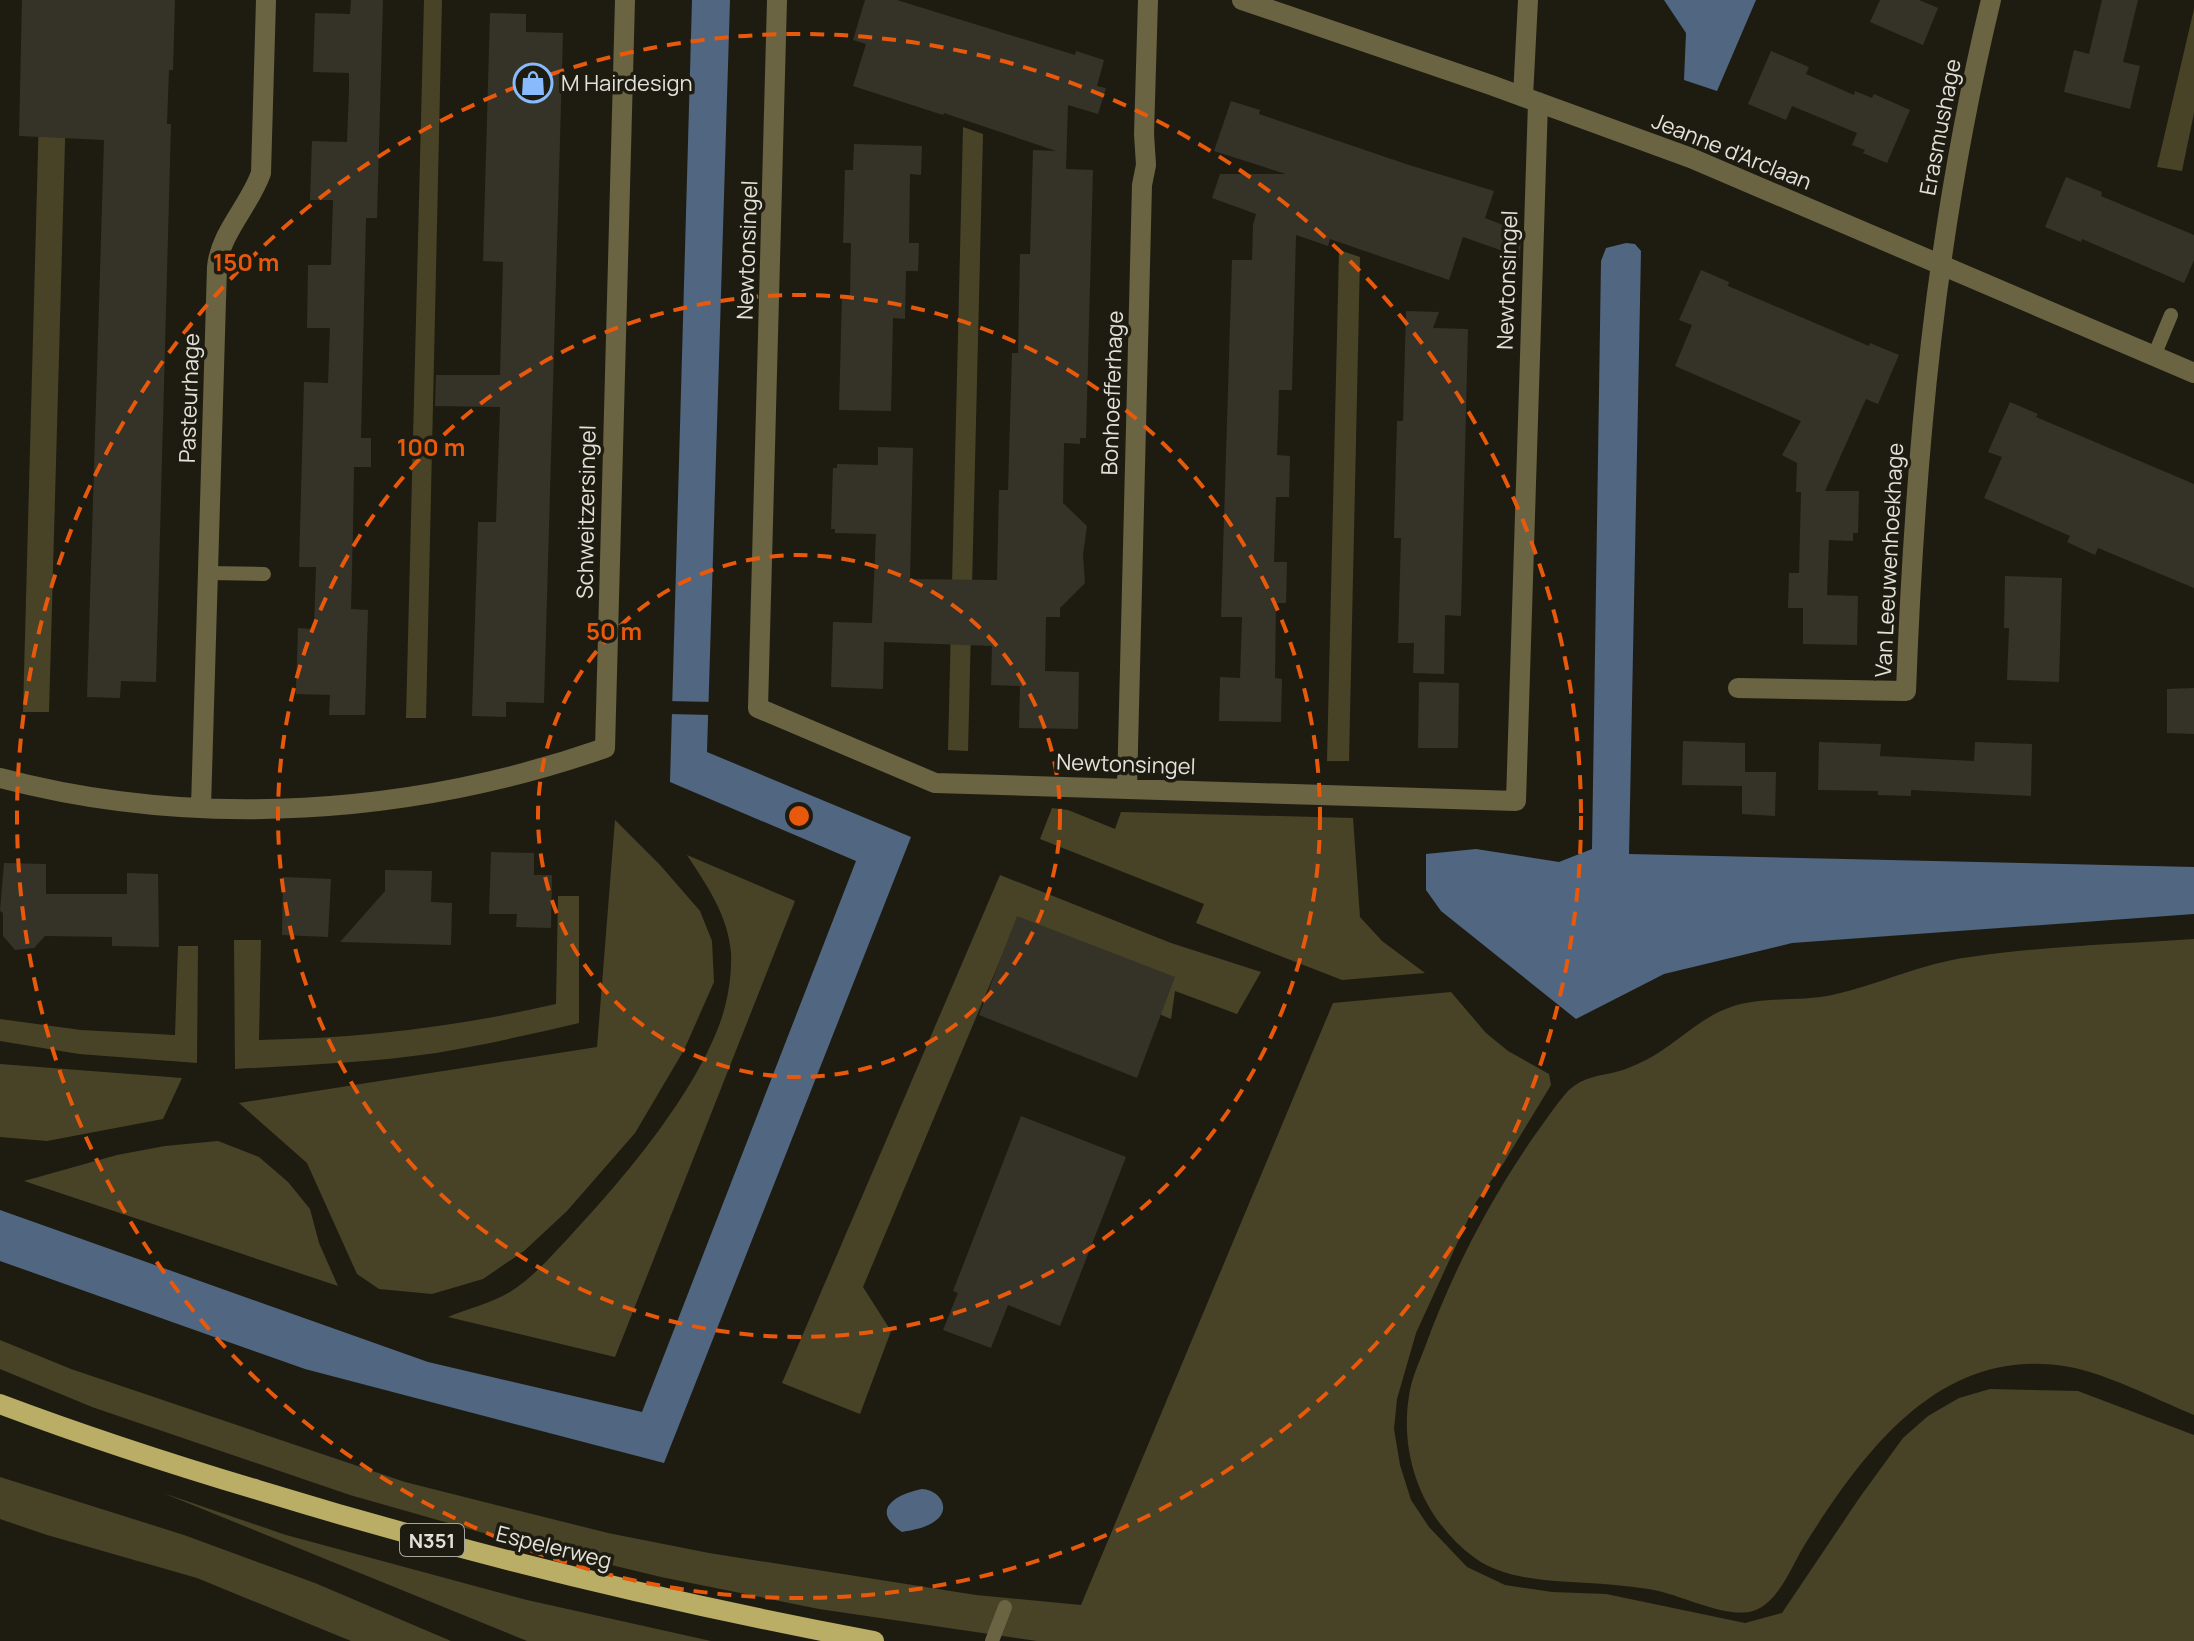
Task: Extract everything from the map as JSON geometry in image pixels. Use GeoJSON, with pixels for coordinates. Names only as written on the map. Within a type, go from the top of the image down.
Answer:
{"type":"FeatureCollection","features":[{"type":"Feature","properties":{"kind":"main road","name":"Espelerweg"},"geometry":{"type":"LineString","coordinates":[[0,1404],[167,1462],[455,1547],[586,1581],[874,1641]]}},
{"type":"Feature","properties":{"kind":"street","name":"Pasteurhage"},"geometry":{"type":"LineString","coordinates":[[201,807],[217,267],[222,248],[261,173],[266,0]]}},
{"type":"Feature","properties":{"kind":"street","name":"Schweitzersingel"},"geometry":{"type":"LineString","coordinates":[[0,778],[94,797],[201,807],[329,806],[402,799],[497,779],[605,748],[625,0]]}},
{"type":"Feature","properties":{"kind":"street","name":"Newtonsingel"},"geometry":{"type":"LineString","coordinates":[[777,0],[758,708],[935,783],[1516,801],[1531,100]]}},
{"type":"Feature","properties":{"kind":"street","name":"Bonhoefferhage"},"geometry":{"type":"LineString","coordinates":[[1127,788],[1142,185],[1146,175],[1147,149],[1144,134],[1148,0]]}},
{"type":"Feature","properties":{"kind":"street","name":"Jeanne d'Arclaan"},"geometry":{"type":"LineString","coordinates":[[1242,0],[1691,158],[2194,373]]}},
{"type":"Feature","properties":{"kind":"street"},"geometry":{"type":"LineString","coordinates":[[1528,0],[1531,100]]}},
{"type":"Feature","properties":{"kind":"street","name":"Erasmushage"},"geometry":{"type":"LineString","coordinates":[[1939,264],[1963,126],[1991,0]]}},
{"type":"Feature","properties":{"kind":"street","name":"Van Leeuwenhoekhage"},"geometry":{"type":"LineString","coordinates":[[1738,688],[1906,691],[1917,469],[1939,264]]}},
{"type":"Feature","properties":{"kind":"lane"},"geometry":{"type":"LineString","coordinates":[[2154,356],[2171,315]]}},
{"type":"Feature","properties":{"kind":"lane"},"geometry":{"type":"LineString","coordinates":[[207,573],[264,574]]}},
{"type":"Feature","properties":{"kind":"lane"},"geometry":{"type":"LineString","coordinates":[[992,1641],[1005,1607]]}},
{"type":"Feature","properties":{"kind":"shaded area"},"geometry":{"type":"Polygon","coordinates":[[[42,0],[69,0],[49,712],[23,712],[42,0]]]}},
{"type":"Feature","properties":{"kind":"shaded area"},"geometry":{"type":"Polygon","coordinates":[[[424,0],[442,0],[426,718],[406,718],[424,0]]]}},
{"type":"Feature","properties":{"kind":"shaded area"},"geometry":{"type":"Polygon","coordinates":[[[2194,9],[2194,113],[2182,171],[2157,167],[2194,9]]]}},
{"type":"Feature","properties":{"kind":"shaded area"},"geometry":{"type":"Polygon","coordinates":[[[963,127],[983,134],[968,751],[948,750],[963,127]]]}},
{"type":"Feature","properties":{"kind":"shaded area"},"geometry":{"type":"Polygon","coordinates":[[[1339,250],[1360,257],[1349,761],[1327,761],[1339,250]]]}},
{"type":"Feature","properties":{"kind":"shaded area"},"geometry":{"type":"Polygon","coordinates":[[[1052,808],[1068,810],[1115,829],[1121,812],[1353,818],[1360,917],[1382,941],[1425,973],[1342,980],[1196,923],[1204,904],[1040,839],[1052,808]]]}},
{"type":"Feature","properties":{"kind":"shaded area"},"geometry":{"type":"Polygon","coordinates":[[[615,820],[700,911],[712,941],[714,982],[684,1050],[635,1133],[567,1211],[524,1251],[483,1279],[432,1294],[379,1289],[357,1274],[307,1163],[239,1103],[597,1047],[615,820]]]}},
{"type":"Feature","properties":{"kind":"shaded area"},"geometry":{"type":"Polygon","coordinates":[[[687,855],[795,901],[615,1357],[448,1317],[510,1292],[550,1257],[614,1187],[657,1133],[694,1077],[726,1004],[731,953],[721,913],[687,855]]]}},
{"type":"Feature","properties":{"kind":"shaded area"},"geometry":{"type":"Polygon","coordinates":[[[1000,875],[1171,943],[1261,972],[1237,1014],[1175,991],[1171,1019],[1038,963],[1014,927],[863,1287],[891,1331],[860,1414],[782,1383],[1000,875]]]}},
{"type":"Feature","properties":{"kind":"shaded area"},"geometry":{"type":"Polygon","coordinates":[[[558,896],[579,896],[579,1023],[436,1053],[235,1069],[234,940],[261,940],[259,1040],[335,1037],[446,1025],[556,1004],[558,896]]]}},
{"type":"Feature","properties":{"kind":"shaded area"},"geometry":{"type":"Polygon","coordinates":[[[2194,939],[2194,1415],[2116,1381],[2070,1367],[2025,1364],[1984,1371],[1947,1387],[1913,1410],[1856,1471],[1830,1506],[1771,1600],[1753,1611],[1742,1613],[1717,1609],[1650,1589],[1527,1578],[1508,1573],[1475,1558],[1442,1526],[1429,1507],[1412,1465],[1407,1419],[1413,1377],[1447,1293],[1485,1214],[1532,1139],[1574,1086],[1644,1061],[1708,1018],[1743,1004],[1832,995],[1935,964],[1970,957],[2194,939]]]}},
{"type":"Feature","properties":{"kind":"shaded area"},"geometry":{"type":"Polygon","coordinates":[[[178,946],[198,946],[197,1063],[79,1054],[0,1041],[0,1019],[81,1030],[175,1035],[178,946]]]}},
{"type":"Feature","properties":{"kind":"shaded area"},"geometry":{"type":"Polygon","coordinates":[[[1451,992],[1486,1033],[1508,1051],[1549,1074],[1551,1085],[1476,1202],[1416,1333],[1397,1399],[1394,1429],[1400,1465],[1411,1500],[1429,1527],[1467,1567],[1505,1585],[1552,1592],[1606,1594],[1745,1623],[1782,1613],[1903,1438],[1928,1416],[1959,1398],[1990,1389],[2078,1391],[2194,1435],[2194,1641],[1037,1641],[819,1609],[661,1577],[508,1540],[350,1495],[92,1407],[0,1369],[0,1340],[71,1369],[405,1482],[608,1533],[709,1553],[976,1595],[1081,1605],[1333,1003],[1451,992]]]}},
{"type":"Feature","properties":{"kind":"shaded area"},"geometry":{"type":"Polygon","coordinates":[[[0,1064],[182,1078],[163,1119],[47,1141],[0,1137],[0,1064]]]}},
{"type":"Feature","properties":{"kind":"shaded area"},"geometry":{"type":"Polygon","coordinates":[[[218,1141],[259,1157],[288,1182],[310,1209],[319,1243],[338,1286],[24,1181],[117,1155],[218,1141]]]}},
{"type":"Feature","properties":{"kind":"shaded area"},"geometry":{"type":"Polygon","coordinates":[[[0,1477],[184,1535],[315,1583],[451,1641],[351,1641],[197,1578],[0,1519],[0,1477]]]}},
{"type":"Feature","properties":{"kind":"shaded area"},"geometry":{"type":"Polygon","coordinates":[[[163,1493],[286,1535],[527,1600],[711,1641],[527,1641],[163,1493]]]}},
{"type":"Feature","properties":{"kind":"water"},"geometry":{"type":"Polygon","coordinates":[[[692,0],[730,0],[707,752],[911,837],[664,1463],[305,1369],[0,1261],[0,1210],[428,1362],[642,1412],[856,861],[670,782],[692,0]]]}},
{"type":"Feature","properties":{"kind":"water"},"geometry":{"type":"Polygon","coordinates":[[[1664,0],[1756,0],[1717,91],[1684,80],[1686,33],[1664,0]]]}},
{"type":"Feature","properties":{"kind":"water"},"geometry":{"type":"Polygon","coordinates":[[[1635,244],[1641,251],[1629,854],[2194,867],[2194,914],[1792,943],[1664,974],[1576,1019],[1441,911],[1426,890],[1426,854],[1476,849],[1559,862],[1592,849],[1601,261],[1606,248],[1635,244]]]}},
{"type":"Feature","properties":{"kind":"water"},"geometry":{"type":"Polygon","coordinates":[[[922,1489],[939,1496],[943,1511],[928,1525],[902,1532],[892,1524],[887,1510],[896,1499],[922,1489]]]}},
{"type":"Feature","properties":{"kind":"pier"},"geometry":{"type":"Polygon","coordinates":[[[668,701],[713,702],[712,715],[668,714],[668,701]]]}},
{"type":"Feature","properties":{"kind":"building"},"geometry":{"type":"Polygon","coordinates":[[[22,0],[175,0],[173,70],[169,70],[167,124],[171,124],[156,682],[121,681],[120,698],[87,697],[104,140],[19,136],[22,0]]]}},
{"type":"Feature","properties":{"kind":"building"},"geometry":{"type":"Polygon","coordinates":[[[351,0],[383,0],[377,218],[366,218],[361,438],[371,438],[371,467],[354,467],[351,609],[368,610],[365,715],[329,715],[330,695],[296,694],[298,628],[314,629],[316,567],[299,567],[304,382],[328,383],[330,328],[307,328],[308,265],[331,265],[333,200],[310,200],[312,141],[347,142],[349,73],[313,72],[315,13],[350,14],[351,0]]]}},
{"type":"Feature","properties":{"kind":"building"},"geometry":{"type":"Polygon","coordinates":[[[865,0],[897,0],[1075,55],[1076,51],[1104,60],[1097,86],[1106,88],[1098,114],[1068,105],[1066,169],[1093,170],[1086,438],[1080,438],[1080,444],[1064,443],[1063,503],[1087,526],[1083,555],[1085,583],[1060,608],[1060,617],[1046,617],[1045,671],[1079,672],[1078,729],[1019,728],[1020,686],[991,685],[992,646],[884,642],[883,689],[831,687],[833,622],[872,623],[876,534],[835,533],[835,529],[831,529],[833,468],[837,468],[837,464],[878,465],[878,447],[913,448],[910,579],[997,580],[999,490],[1008,490],[1012,353],[1018,353],[1020,254],[1030,254],[1033,150],[1056,151],[853,86],[866,44],[853,40],[865,0]]]}},
{"type":"Feature","properties":{"kind":"building"},"geometry":{"type":"Polygon","coordinates":[[[1880,0],[1919,0],[1938,8],[1923,45],[1870,22],[1880,0]]]}},
{"type":"Feature","properties":{"kind":"building"},"geometry":{"type":"Polygon","coordinates":[[[2102,0],[2138,0],[2123,62],[2140,66],[2130,109],[2064,92],[2074,50],[2089,54],[2102,0]]]}},
{"type":"Feature","properties":{"kind":"building"},"geometry":{"type":"Polygon","coordinates":[[[490,13],[526,14],[526,32],[563,33],[544,703],[506,702],[506,717],[472,716],[478,522],[496,522],[500,407],[435,406],[436,375],[500,375],[503,262],[483,261],[490,13]]]}},
{"type":"Feature","properties":{"kind":"building"},"geometry":{"type":"Polygon","coordinates":[[[1771,51],[1809,67],[1806,74],[1854,95],[1855,91],[1872,98],[1874,94],[1910,110],[1887,163],[1852,145],[1857,133],[1792,106],[1786,120],[1748,104],[1771,51]]]}},
{"type":"Feature","properties":{"kind":"building"},"geometry":{"type":"Polygon","coordinates":[[[1231,101],[1260,110],[1259,114],[1494,191],[1485,218],[1521,232],[1520,257],[1463,237],[1449,280],[1330,239],[1328,246],[1296,235],[1292,390],[1279,390],[1277,455],[1290,456],[1289,497],[1276,497],[1274,562],[1287,562],[1286,603],[1276,603],[1275,678],[1282,679],[1281,722],[1219,721],[1220,677],[1240,678],[1242,617],[1221,617],[1232,260],[1252,260],[1256,214],[1212,198],[1220,174],[1286,174],[1214,151],[1231,101]]]}},
{"type":"Feature","properties":{"kind":"building"},"geometry":{"type":"Polygon","coordinates":[[[854,144],[922,146],[921,175],[910,174],[909,243],[919,243],[918,271],[906,271],[905,319],[893,318],[891,411],[839,410],[842,295],[850,295],[851,243],[843,243],[845,170],[853,170],[854,144]]]}},
{"type":"Feature","properties":{"kind":"building"},"geometry":{"type":"Polygon","coordinates":[[[2066,177],[2102,192],[2101,196],[2194,235],[2194,260],[2184,283],[2082,239],[2081,242],[2045,227],[2066,177]]]}},
{"type":"Feature","properties":{"kind":"building"},"geometry":{"type":"Polygon","coordinates":[[[1701,270],[1729,282],[1728,286],[1869,346],[1870,343],[1899,355],[1878,404],[1866,399],[1825,491],[1859,491],[1858,533],[1853,533],[1853,541],[1829,540],[1827,595],[1858,596],[1857,645],[1803,644],[1803,608],[1788,608],[1789,573],[1799,573],[1801,492],[1796,492],[1797,463],[1782,455],[1801,421],[1675,366],[1692,325],[1679,320],[1701,270]]]}},
{"type":"Feature","properties":{"kind":"building"},"geometry":{"type":"Polygon","coordinates":[[[1406,311],[1439,312],[1433,328],[1468,329],[1461,616],[1445,615],[1444,674],[1413,673],[1414,643],[1398,643],[1401,538],[1394,538],[1397,421],[1403,421],[1406,311]]]}},
{"type":"Feature","properties":{"kind":"building"},"geometry":{"type":"Polygon","coordinates":[[[2010,402],[2038,414],[2036,417],[2194,484],[2194,588],[2098,548],[2095,555],[2067,542],[2070,536],[1984,498],[2002,457],[1988,452],[2010,402]]]}},
{"type":"Feature","properties":{"kind":"building"},"geometry":{"type":"Polygon","coordinates":[[[2005,576],[2062,578],[2059,682],[2007,680],[2009,628],[2004,628],[2005,576]]]}},
{"type":"Feature","properties":{"kind":"building"},"geometry":{"type":"Polygon","coordinates":[[[1419,682],[1459,683],[1458,748],[1418,748],[1419,682]]]}},
{"type":"Feature","properties":{"kind":"building"},"geometry":{"type":"Polygon","coordinates":[[[2194,688],[2194,734],[2167,733],[2167,689],[2194,688]]]}},
{"type":"Feature","properties":{"kind":"building"},"geometry":{"type":"Polygon","coordinates":[[[1683,741],[1745,743],[1745,772],[1776,772],[1775,816],[1742,814],[1742,786],[1682,785],[1683,741]]]}},
{"type":"Feature","properties":{"kind":"building"},"geometry":{"type":"Polygon","coordinates":[[[1819,742],[1881,744],[1880,756],[1974,761],[1975,742],[2032,744],[2031,796],[1911,790],[1911,796],[1878,795],[1878,791],[1818,790],[1819,742]]]}},
{"type":"Feature","properties":{"kind":"building"},"geometry":{"type":"Polygon","coordinates":[[[491,852],[534,853],[534,875],[552,875],[551,928],[516,927],[517,914],[489,914],[491,852]]]}},
{"type":"Feature","properties":{"kind":"building"},"geometry":{"type":"Polygon","coordinates":[[[4,863],[46,864],[46,894],[127,894],[127,873],[158,874],[159,947],[112,946],[112,937],[45,936],[34,948],[15,950],[3,936],[3,913],[0,911],[4,863]]]}},
{"type":"Feature","properties":{"kind":"building"},"geometry":{"type":"Polygon","coordinates":[[[385,870],[432,871],[431,902],[452,903],[451,945],[340,942],[385,891],[385,870]]]}},
{"type":"Feature","properties":{"kind":"building"},"geometry":{"type":"Polygon","coordinates":[[[283,877],[331,879],[328,937],[282,935],[283,877]]]}},
{"type":"Feature","properties":{"kind":"building"},"geometry":{"type":"Polygon","coordinates":[[[1017,916],[1175,977],[1137,1078],[979,1015],[1017,916]]]}},
{"type":"Feature","properties":{"kind":"building"},"geometry":{"type":"Polygon","coordinates":[[[1021,1116],[1126,1157],[1060,1326],[1008,1305],[991,1348],[943,1330],[958,1293],[953,1291],[1021,1116]]]}},
{"type":"Feature","properties":{"kind":"place","name":"M Hairdesign"},"geometry":{"type":"Point","coordinates":[533,83]}}]}
